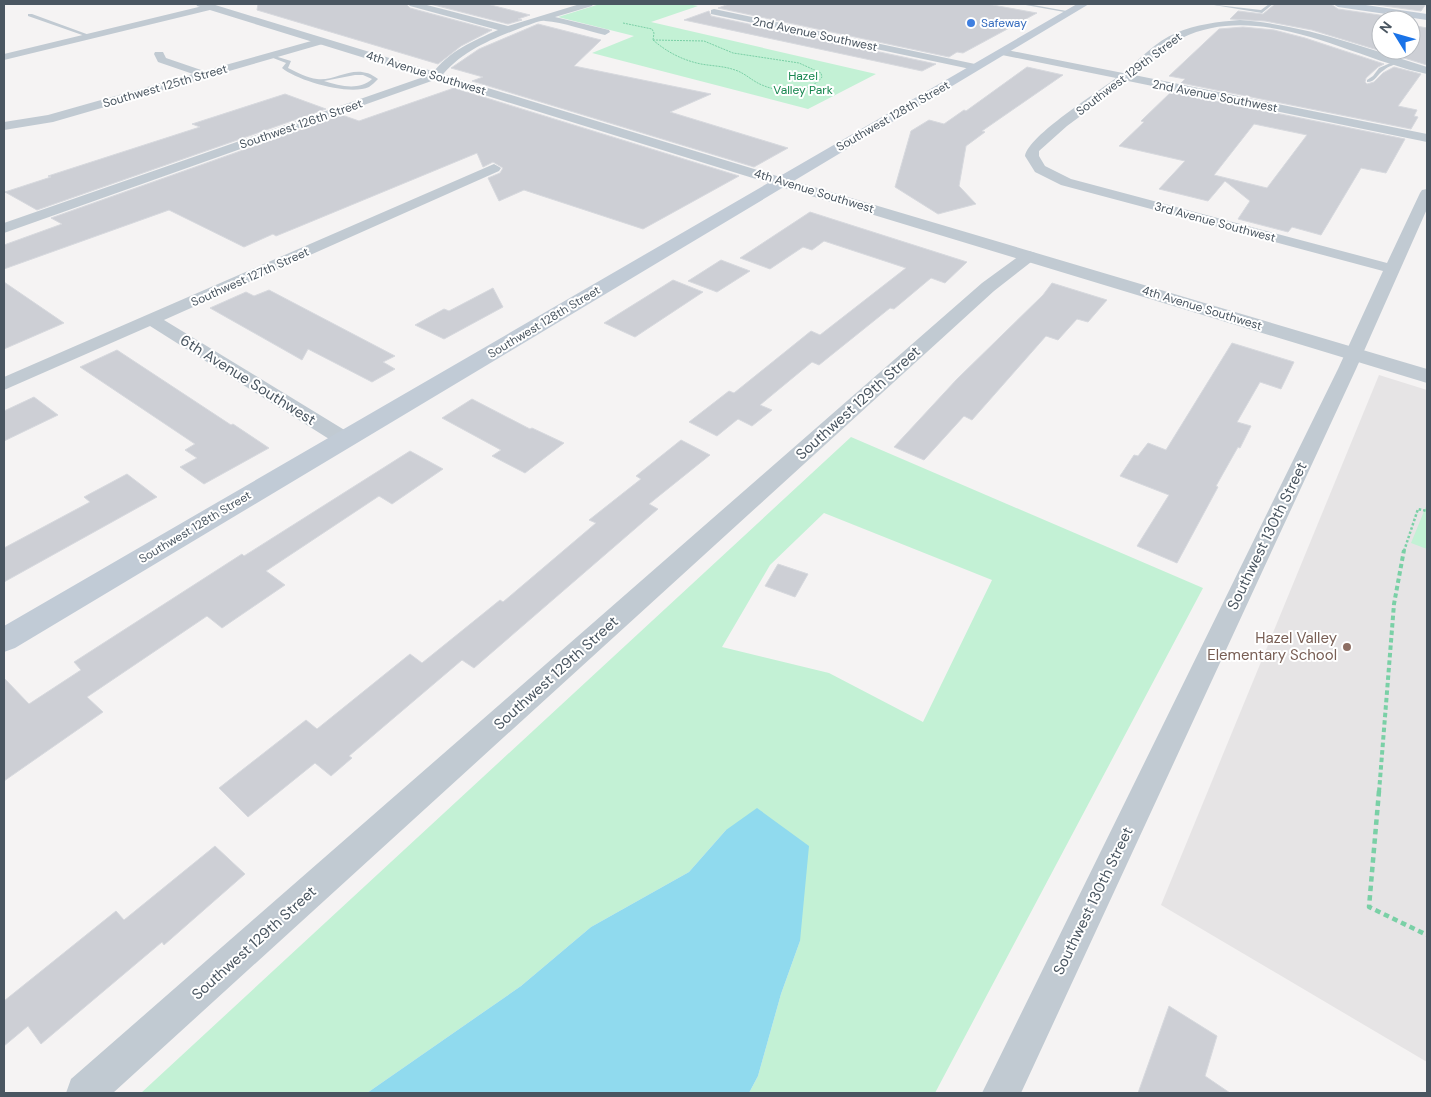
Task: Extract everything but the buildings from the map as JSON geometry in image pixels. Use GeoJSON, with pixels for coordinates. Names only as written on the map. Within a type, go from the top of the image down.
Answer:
{"type":"FeatureCollection","features":[{"type":"Feature","properties":{"kind":"main road","name":"Southwest 128th Street"},"geometry":{"type":"LineString","coordinates":[[4,640],[1084,4]]}},
{"type":"Feature","properties":{"kind":"main road"},"geometry":{"type":"LineString","coordinates":[[1338,4],[1371,10]]}},
{"type":"Feature","properties":{"kind":"street"},"geometry":{"type":"LineString","coordinates":[[413,4],[507,29]]}},
{"type":"Feature","properties":{"kind":"street","name":"Southwest 126th Street"},"geometry":{"type":"LineString","coordinates":[[4,228],[436,76],[440,68],[451,59],[507,29],[589,4]]}},
{"type":"Feature","properties":{"kind":"street"},"geometry":{"type":"LineString","coordinates":[[4,57],[206,5]]}},
{"type":"Feature","properties":{"kind":"street","name":"4th Avenue Southwest"},"geometry":{"type":"LineString","coordinates":[[206,5],[781,182],[1427,376]]}},
{"type":"Feature","properties":{"kind":"street","name":"2nd Avenue Southwest"},"geometry":{"type":"LineString","coordinates":[[714,12],[975,67]]}},
{"type":"Feature","properties":{"kind":"street"},"geometry":{"type":"LineString","coordinates":[[545,18],[605,32]]}},
{"type":"Feature","properties":{"kind":"street","name":"Southwest 129th Street"},"geometry":{"type":"LineString","coordinates":[[1040,169],[1032,156],[1032,150],[1177,36],[1191,30],[1221,23],[1258,23]]}},
{"type":"Feature","properties":{"kind":"street"},"geometry":{"type":"LineString","coordinates":[[1258,23],[1288,26],[1329,36],[1397,62],[1427,71]]}},
{"type":"Feature","properties":{"kind":"street","name":"Southwest 125th Street"},"geometry":{"type":"LineString","coordinates":[[5,125],[49,119],[322,40]]}},
{"type":"Feature","properties":{"kind":"street","name":"2nd Avenue Southwest"},"geometry":{"type":"LineString","coordinates":[[1002,52],[1427,138]]}},
{"type":"Feature","properties":{"kind":"street"},"geometry":{"type":"LineString","coordinates":[[159,54],[162,60],[205,74]]}},
{"type":"Feature","properties":{"kind":"street","name":"Southwest 127th Street"},"geometry":{"type":"LineString","coordinates":[[4,384],[494,168]]}},
{"type":"Feature","properties":{"kind":"street","name":"3rd Avenue Southwest"},"geometry":{"type":"LineString","coordinates":[[1040,169],[1066,182],[1393,269]]}},
{"type":"Feature","properties":{"kind":"street","name":"Southwest 130th Street"},"geometry":{"type":"LineString","coordinates":[[1001,1093],[1354,354],[1427,193]]}},
{"type":"Feature","properties":{"kind":"street","name":"Southwest 129th Street"},"geometry":{"type":"LineString","coordinates":[[85,1093],[988,287],[1029,256]]}},
{"type":"Feature","properties":{"kind":"street","name":"6th Avenue Southwest"},"geometry":{"type":"LineString","coordinates":[[152,320],[344,439]]}},
{"type":"Feature","properties":{"kind":"lane"},"geometry":{"type":"LineString","coordinates":[[1023,4],[1070,12]]}},
{"type":"Feature","properties":{"kind":"lane"},"geometry":{"type":"LineString","coordinates":[[1211,4],[1262,12],[1271,4]]}},
{"type":"Feature","properties":{"kind":"lane"},"geometry":{"type":"LineString","coordinates":[[30,15],[90,36]]}},
{"type":"Feature","properties":{"kind":"lane"},"geometry":{"type":"LineString","coordinates":[[270,56],[289,62],[285,68],[289,71],[339,88],[369,84],[375,79],[369,75],[357,74],[319,81]]}},
{"type":"Feature","properties":{"kind":"lane"},"geometry":{"type":"LineString","coordinates":[[1368,81],[1375,77],[1380,69],[1397,62]]}},
{"type":"Feature","properties":{"kind":"path"},"geometry":{"type":"LineString","coordinates":[[653,40],[704,41],[733,53],[809,66],[821,73],[822,77],[814,85],[800,90],[782,90],[761,84],[737,70],[696,63],[670,54],[653,40]]}},
{"type":"Feature","properties":{"kind":"path"},"geometry":{"type":"LineString","coordinates":[[1427,511],[1418,509],[1406,538],[1397,579],[1379,786],[1376,864],[1369,907],[1427,935]]}},
{"type":"Feature","properties":{"kind":"shaded area","name":"Hazel Valley Elementary School"},"geometry":{"type":"Polygon","coordinates":[[[1379,375],[1427,390],[1427,1062],[1161,905],[1379,375]]]}},
{"type":"Feature","properties":{"kind":"green space","name":"Hazel Valley Park"},"geometry":{"type":"Polygon","coordinates":[[[600,4],[687,4],[698,6],[651,22],[876,74],[808,109],[592,53],[634,36],[558,17],[600,4]]]}},
{"type":"Feature","properties":{"kind":"green space"},"geometry":{"type":"Polygon","coordinates":[[[851,437],[1203,588],[935,1093],[749,1093],[758,1076],[781,994],[800,941],[726,830],[689,872],[591,927],[521,986],[367,1093],[141,1093],[851,437]],[[824,513],[770,565],[722,647],[829,673],[923,722],[992,580],[824,513]]]}},
{"type":"Feature","properties":{"kind":"green space"},"geometry":{"type":"Polygon","coordinates":[[[1427,504],[1427,549],[1411,543],[1427,504]]]}},
{"type":"Feature","properties":{"kind":"water"},"geometry":{"type":"Polygon","coordinates":[[[757,808],[809,846],[800,941],[781,994],[758,1076],[749,1093],[367,1093],[521,986],[591,927],[689,872],[726,830],[757,808]]]}},
{"type":"Feature","properties":{"kind":"place","name":"Safeway"},"geometry":{"type":"Point","coordinates":[971,23]}},
{"type":"Feature","properties":{"kind":"place","name":"Hazel Valley Elementary School"},"geometry":{"type":"Point","coordinates":[1347,647]}}]}
